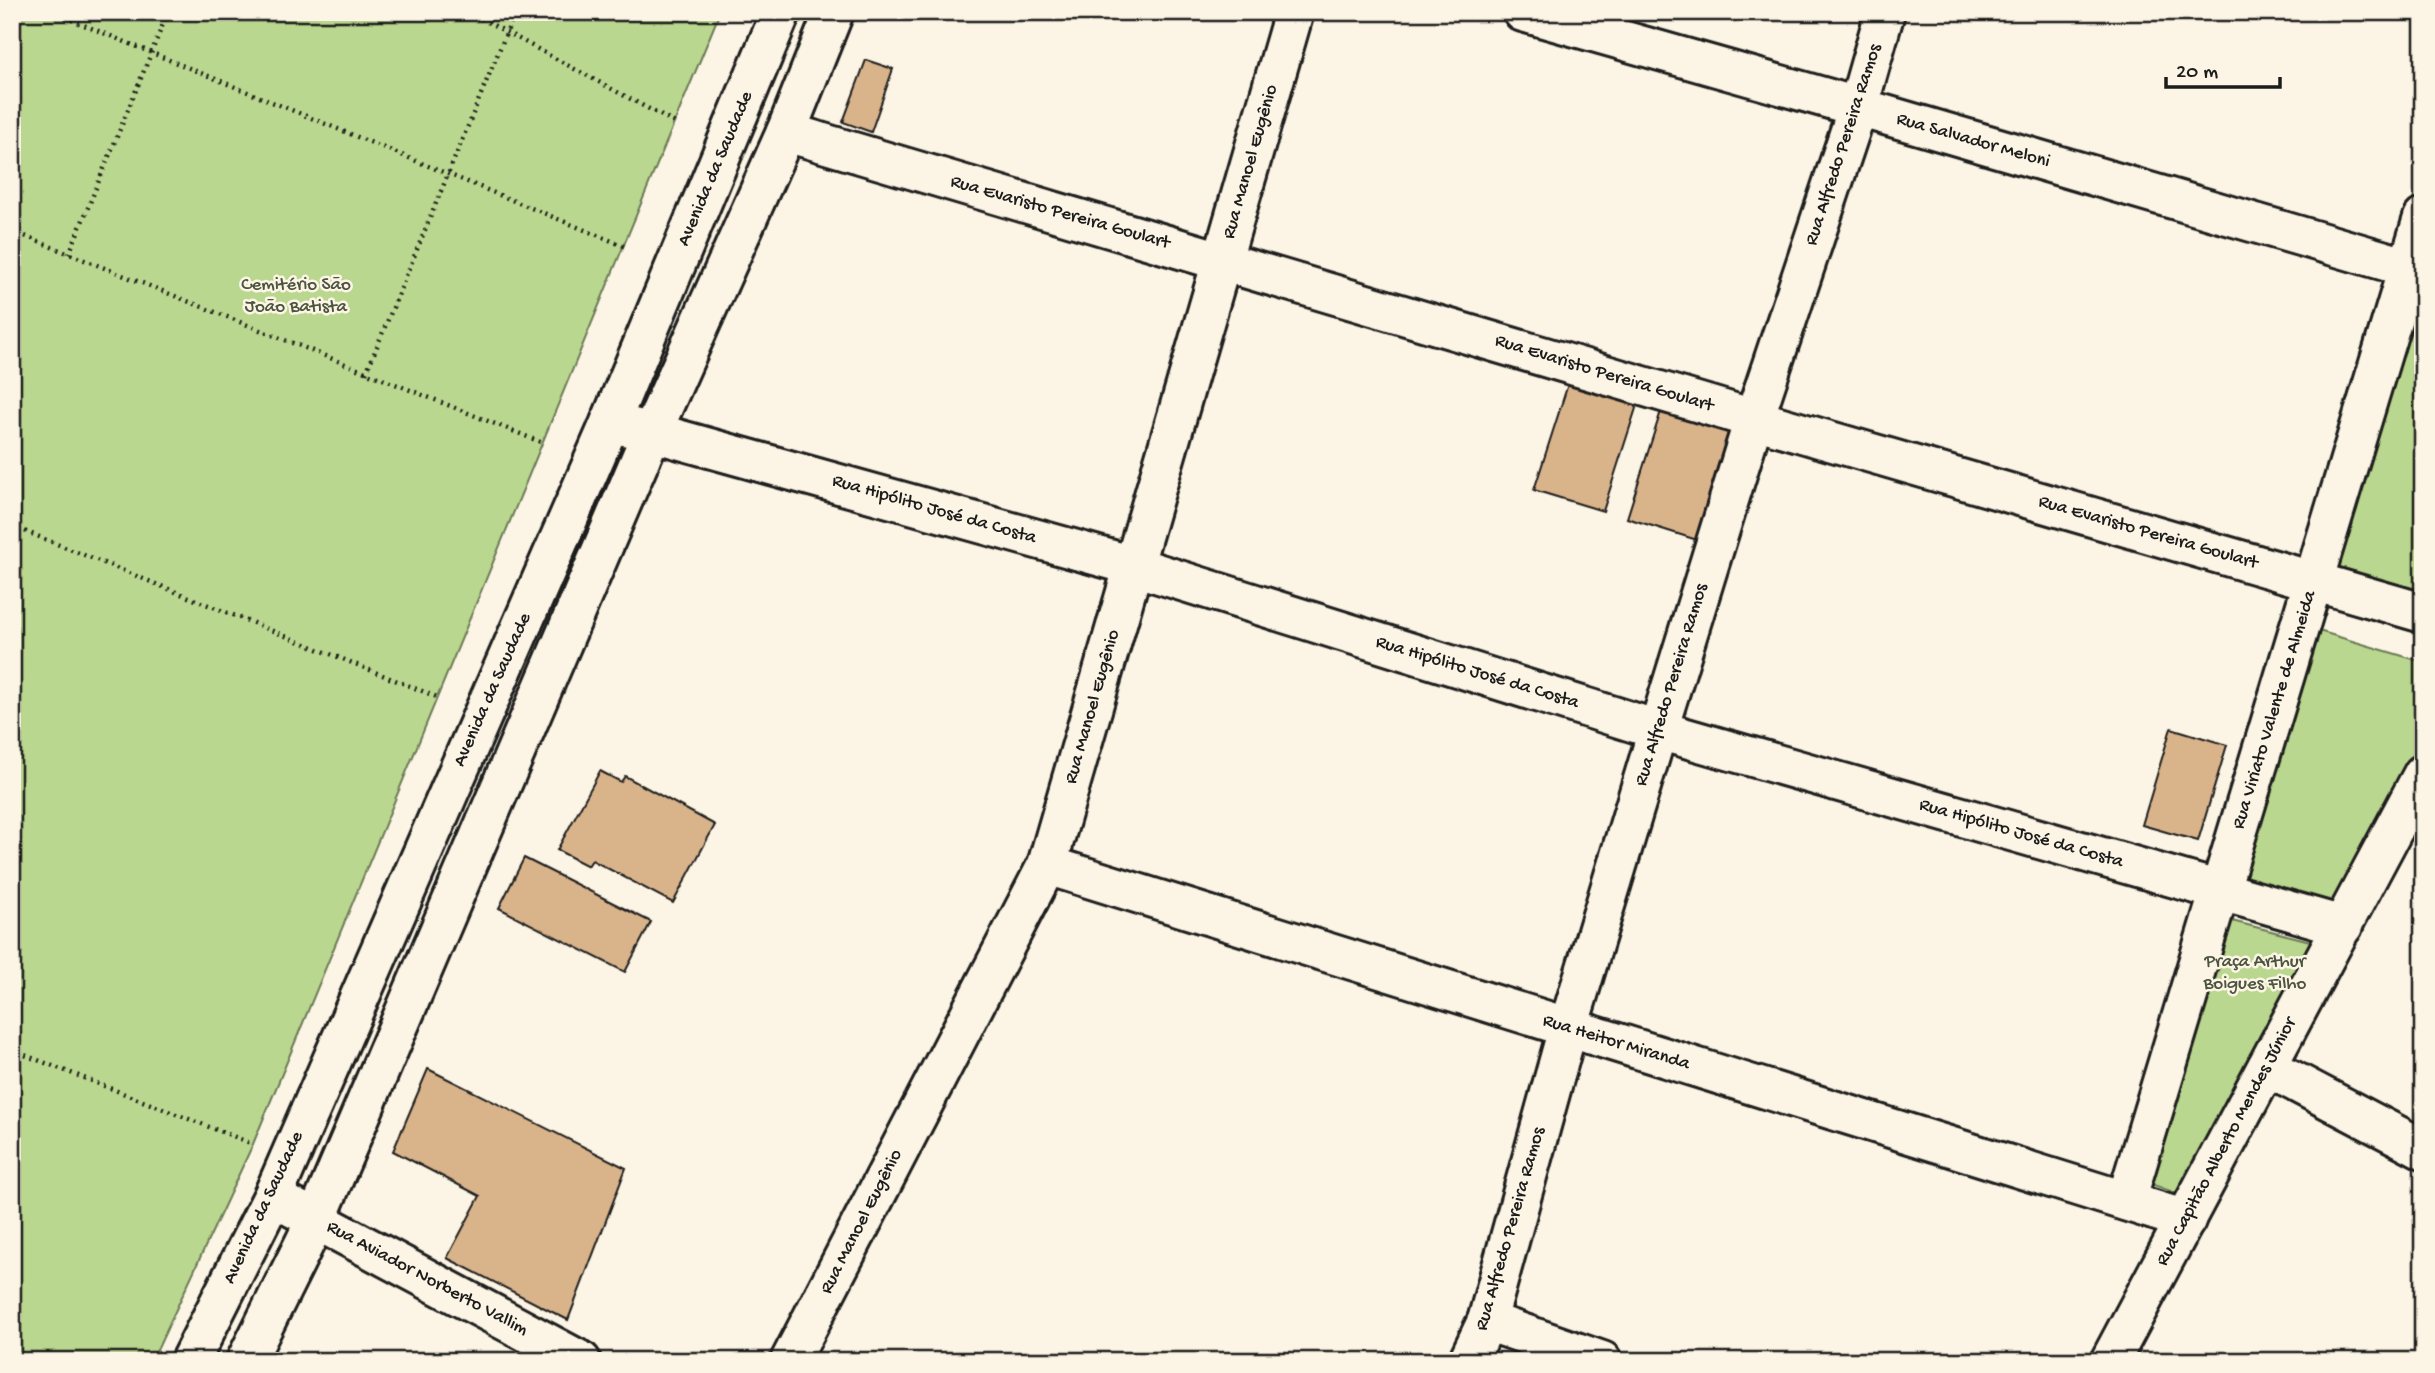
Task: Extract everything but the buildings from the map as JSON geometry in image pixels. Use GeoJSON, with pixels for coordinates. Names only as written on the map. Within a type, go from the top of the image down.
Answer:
{"type":"FeatureCollection","features":[{"type":"Feature","properties":{"kind":"street","name":"Avenida da Saudade"},"geometry":{"type":"LineString","coordinates":[[190,1361],[272,1196],[610,423],[781,12]]}},
{"type":"Feature","properties":{"kind":"street"},"geometry":{"type":"LineString","coordinates":[[246,1361],[316,1220],[652,432],[786,132],[834,12]]}},
{"type":"Feature","properties":{"kind":"street","name":"Rua Manoel Eugênio"},"geometry":{"type":"LineString","coordinates":[[790,1361],[1047,865],[1294,12]]}},
{"type":"Feature","properties":{"kind":"street","name":"Rua Salvador Meloni"},"geometry":{"type":"LineString","coordinates":[[1523,12],[2415,270]]}},
{"type":"Feature","properties":{"kind":"street","name":"Rua Alfredo Pereira Ramos"},"geometry":{"type":"LineString","coordinates":[[1468,1361],[1487,1321],[1568,1028],[1658,730],[1755,419],[1858,107],[1885,12]]}},
{"type":"Feature","properties":{"kind":"street","name":"Rua Evaristo Pereira Goulart"},"geometry":{"type":"LineString","coordinates":[[786,132],[1755,419],[2423,613]]}},
{"type":"Feature","properties":{"kind":"street","name":"Rua Viriato Valente de Almeida"},"geometry":{"type":"LineString","coordinates":[[2126,1201],[2314,581],[2415,270],[2423,218]]}},
{"type":"Feature","properties":{"kind":"street","name":"Rua Hipólito José da Costa"},"geometry":{"type":"LineString","coordinates":[[610,423],[652,432],[1134,566],[1658,730],[2343,926]]}},
{"type":"Feature","properties":{"kind":"street","name":"Rua Capitão Alberto Mendes Júnior"},"geometry":{"type":"LineString","coordinates":[[2109,1361],[2423,774]]}},
{"type":"Feature","properties":{"kind":"street","name":"Rua Heitor Miranda"},"geometry":{"type":"LineString","coordinates":[[1047,865],[2186,1220]]}},
{"type":"Feature","properties":{"kind":"street"},"geometry":{"type":"LineString","coordinates":[[2267,1067],[2423,1149]]}},
{"type":"Feature","properties":{"kind":"street","name":"Rua Aviador Norberto Vallim"},"geometry":{"type":"LineString","coordinates":[[272,1196],[581,1361]]}},
{"type":"Feature","properties":{"kind":"street"},"geometry":{"type":"LineString","coordinates":[[1487,1321],[1602,1361]]}},
{"type":"Feature","properties":{"kind":"path"},"geometry":{"type":"LineString","coordinates":[[52,12],[624,246]]}},
{"type":"Feature","properties":{"kind":"path"},"geometry":{"type":"LineString","coordinates":[[69,254],[168,12]]}},
{"type":"Feature","properties":{"kind":"path"},"geometry":{"type":"LineString","coordinates":[[469,12],[674,123]]}},
{"type":"Feature","properties":{"kind":"path"},"geometry":{"type":"LineString","coordinates":[[366,373],[515,12]]}},
{"type":"Feature","properties":{"kind":"path"},"geometry":{"type":"LineString","coordinates":[[12,231],[543,443]]}},
{"type":"Feature","properties":{"kind":"path"},"geometry":{"type":"LineString","coordinates":[[12,526],[437,696]]}},
{"type":"Feature","properties":{"kind":"path"},"geometry":{"type":"LineString","coordinates":[[12,1050],[253,1144]]}},
{"type":"Feature","properties":{"kind":"green space","name":"Cemitério São João Batista"},"geometry":{"type":"Polygon","coordinates":[[[12,12],[720,12],[253,1144],[152,1361],[12,1361],[12,12]]]}},
{"type":"Feature","properties":{"kind":"green space"},"geometry":{"type":"Polygon","coordinates":[[[2415,312],[2423,315],[2423,598],[2335,573],[2415,312]]]}},
{"type":"Feature","properties":{"kind":"green space","name":"Praça Arthur Boigues Filho"},"geometry":{"type":"Polygon","coordinates":[[[2312,629],[2423,662],[2423,742],[2335,909],[2240,882],[2312,629]]]}},
{"type":"Feature","properties":{"kind":"green space","name":"Praça Arthur Boigues Filho"},"geometry":{"type":"Polygon","coordinates":[[[2228,920],[2318,943],[2187,1197],[2148,1183],[2228,920]]]}}]}
